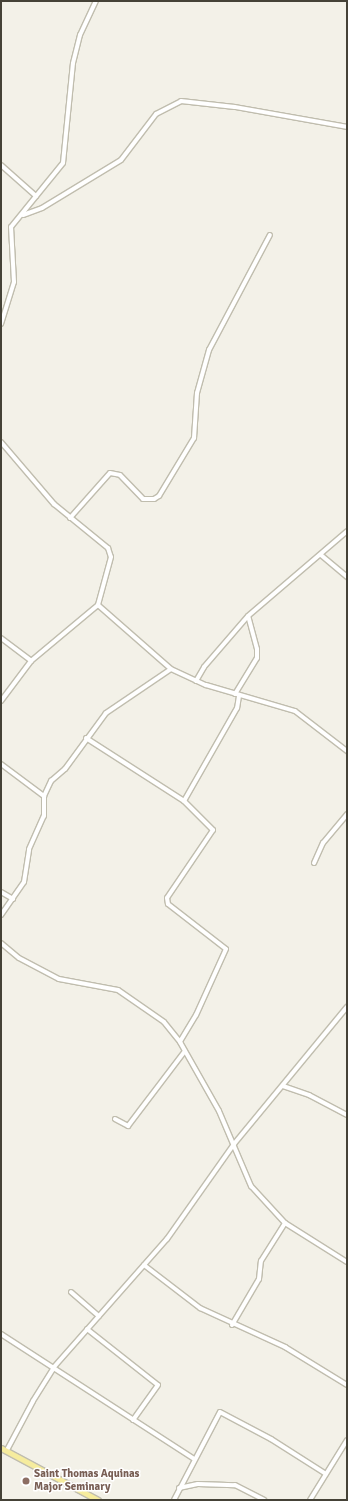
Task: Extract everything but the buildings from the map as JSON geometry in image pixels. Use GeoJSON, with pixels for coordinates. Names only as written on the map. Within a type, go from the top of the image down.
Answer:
{"type":"FeatureCollection","features":[{"type":"Feature","properties":{"kind":"main road"},"geometry":{"type":"LineString","coordinates":[[1,1448],[98,1500]]}},
{"type":"Feature","properties":{"kind":"street"},"geometry":{"type":"LineString","coordinates":[[1,324],[14,282],[11,227],[23,215],[36,196],[63,164],[73,63],[80,35],[96,1]]}},
{"type":"Feature","properties":{"kind":"street"},"geometry":{"type":"LineString","coordinates":[[23,215],[42,208],[121,160],[156,114],[181,101],[236,107],[346,127],[347,122]]}},
{"type":"Feature","properties":{"kind":"street"},"geometry":{"type":"LineString","coordinates":[[1,165],[36,196]]}},
{"type":"Feature","properties":{"kind":"street"},"geometry":{"type":"LineString","coordinates":[[70,518],[110,473],[120,475],[143,499],[154,499],[159,496],[194,438],[197,393],[209,350],[270,235]]}},
{"type":"Feature","properties":{"kind":"street"},"geometry":{"type":"LineString","coordinates":[[1,442],[54,504],[111,552],[98,605],[30,661],[3,692],[1,701]]}},
{"type":"Feature","properties":{"kind":"street"},"geometry":{"type":"LineString","coordinates":[[196,682],[204,667],[248,616],[322,555],[347,531]]}},
{"type":"Feature","properties":{"kind":"street"},"geometry":{"type":"LineString","coordinates":[[322,555],[347,577]]}},
{"type":"Feature","properties":{"kind":"street"},"geometry":{"type":"LineString","coordinates":[[98,605],[171,669],[196,682],[295,711],[347,751]]}},
{"type":"Feature","properties":{"kind":"street"},"geometry":{"type":"LineString","coordinates":[[235,694],[257,658],[248,616]]}},
{"type":"Feature","properties":{"kind":"street"},"geometry":{"type":"LineString","coordinates":[[1,638],[30,661]]}},
{"type":"Feature","properties":{"kind":"street"},"geometry":{"type":"LineString","coordinates":[[1,915],[24,882],[29,849],[44,816],[44,796],[51,781],[65,769],[86,738],[106,713],[171,669]]}},
{"type":"Feature","properties":{"kind":"street"},"geometry":{"type":"LineString","coordinates":[[184,801],[237,708],[240,696]]}},
{"type":"Feature","properties":{"kind":"street"},"geometry":{"type":"LineString","coordinates":[[86,738],[184,801],[213,830],[172,888],[168,904],[226,949],[196,1014],[180,1042]]}},
{"type":"Feature","properties":{"kind":"street"},"geometry":{"type":"LineString","coordinates":[[1,764],[44,796]]}},
{"type":"Feature","properties":{"kind":"street"},"geometry":{"type":"LineString","coordinates":[[314,863],[323,843],[347,814]]}},
{"type":"Feature","properties":{"kind":"street"},"geometry":{"type":"LineString","coordinates":[[1,892],[13,899]]}},
{"type":"Feature","properties":{"kind":"street"},"geometry":{"type":"LineString","coordinates":[[1,943],[19,958],[59,979],[118,990],[164,1022],[180,1042],[185,1051],[234,1144],[251,1186],[285,1223],[347,1262]]}},
{"type":"Feature","properties":{"kind":"street"},"geometry":{"type":"LineString","coordinates":[[7,1450],[33,1401],[54,1367],[144,1265],[185,1215],[234,1144],[347,1007]]}},
{"type":"Feature","properties":{"kind":"street"},"geometry":{"type":"LineString","coordinates":[[115,1119],[128,1126],[185,1051]]}},
{"type":"Feature","properties":{"kind":"street"},"geometry":{"type":"LineString","coordinates":[[283,1086],[309,1095],[347,1116]]}},
{"type":"Feature","properties":{"kind":"street"},"geometry":{"type":"LineString","coordinates":[[232,1325],[259,1279],[261,1261],[285,1223]]}},
{"type":"Feature","properties":{"kind":"street"},"geometry":{"type":"LineString","coordinates":[[144,1265],[200,1308],[232,1325],[285,1347],[347,1385]]}},
{"type":"Feature","properties":{"kind":"street"},"geometry":{"type":"LineString","coordinates":[[71,1292],[99,1316]]}},
{"type":"Feature","properties":{"kind":"street"},"geometry":{"type":"LineString","coordinates":[[87,1329],[158,1385],[134,1420]]}},
{"type":"Feature","properties":{"kind":"street"},"geometry":{"type":"LineString","coordinates":[[1,1334],[193,1458]]}},
{"type":"Feature","properties":{"kind":"street"},"geometry":{"type":"LineString","coordinates":[[174,1500],[193,1458],[218,1414],[222,1413],[326,1474]]}},
{"type":"Feature","properties":{"kind":"street"},"geometry":{"type":"LineString","coordinates":[[310,1500],[347,1440]]}},
{"type":"Feature","properties":{"kind":"street"},"geometry":{"type":"LineString","coordinates":[[179,1488],[198,1484],[235,1485],[264,1500]]}},
{"type":"Feature","properties":{"kind":"place","name":"Saint Thomas Aquinas Major Seminary"},"geometry":{"type":"Point","coordinates":[26,1481]}}]}
